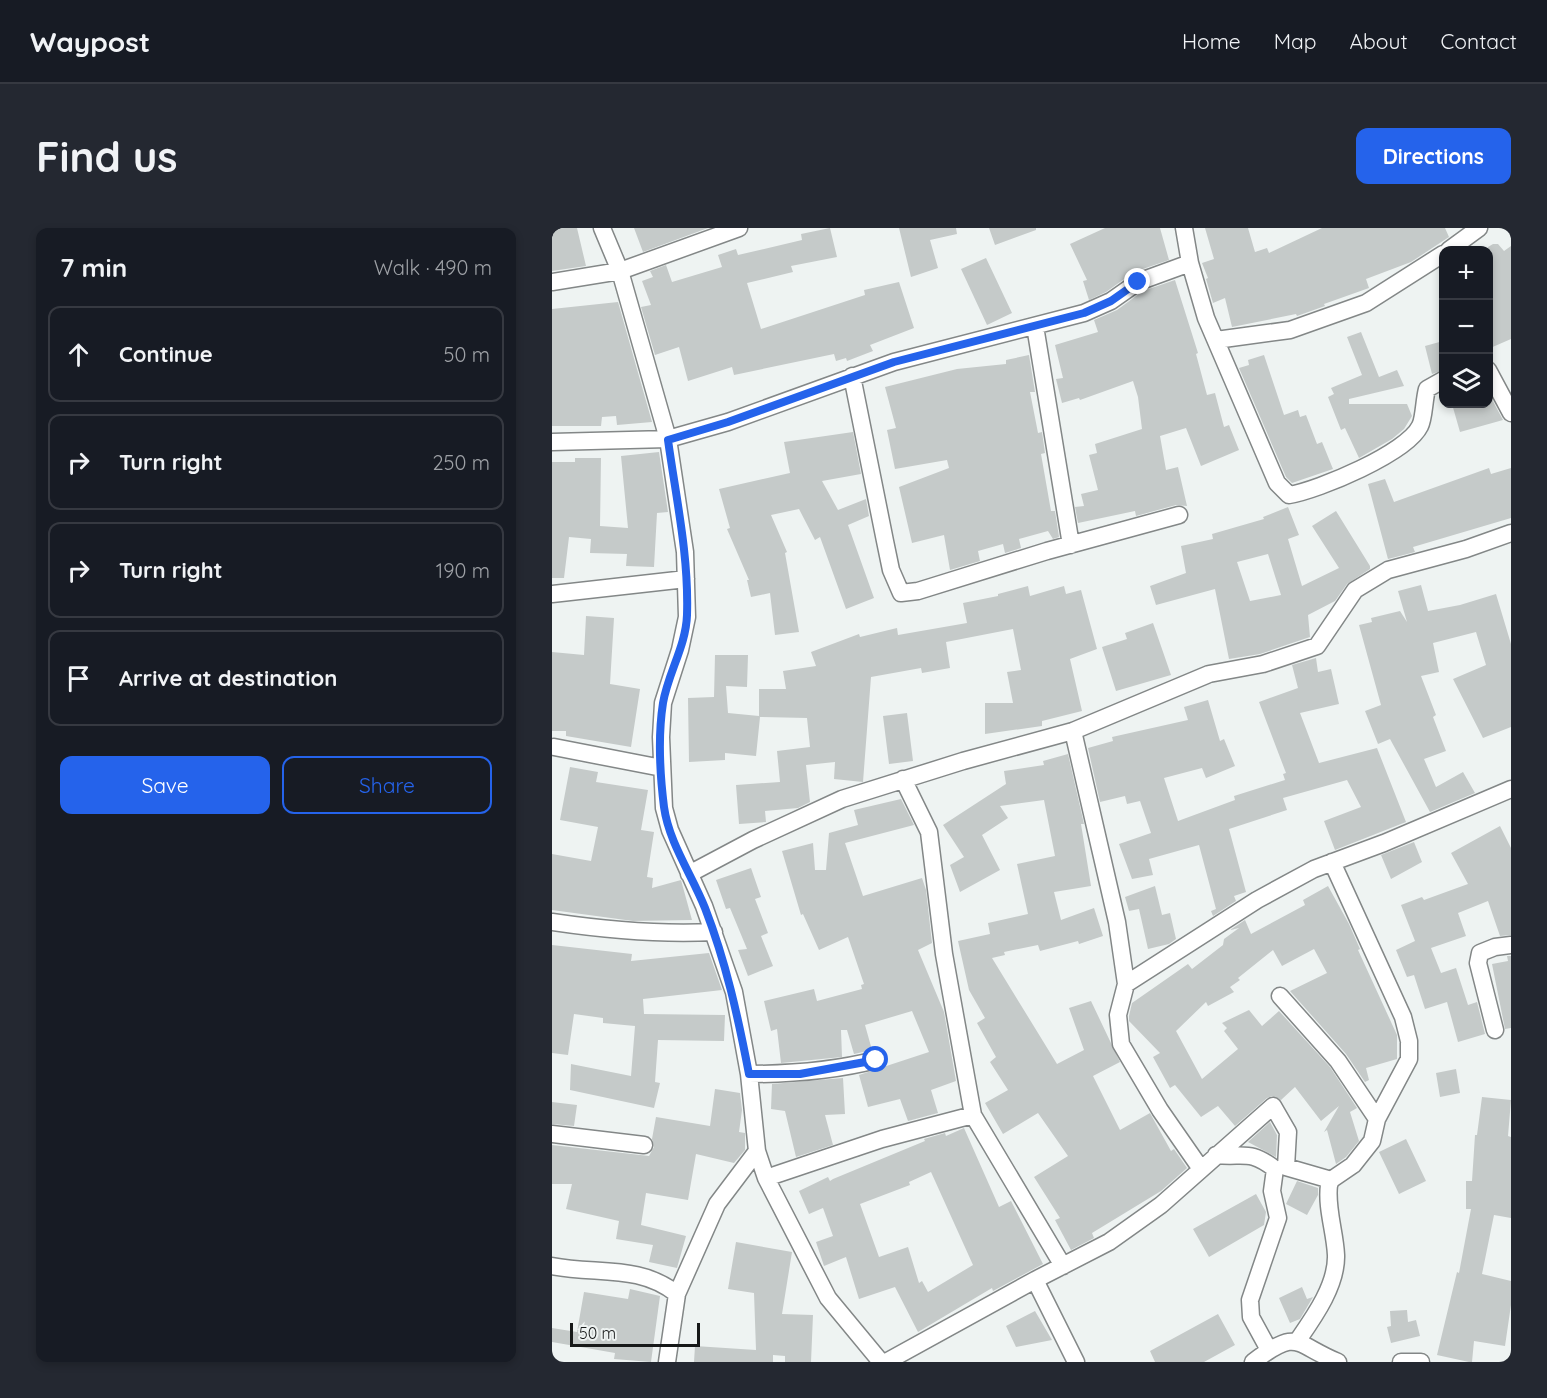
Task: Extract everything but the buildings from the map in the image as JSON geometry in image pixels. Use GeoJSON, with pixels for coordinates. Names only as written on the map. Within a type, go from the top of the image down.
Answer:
{"type":"FeatureCollection","features":[{"type":"Feature","properties":{"kind":"street"},"geometry":{"type":"LineString","coordinates":[[602,228],[620,271],[668,440],[685,552],[687,617],[680,650],[663,703],[664,808],[670,830],[714,932],[734,992],[749,1074],[757,1151],[766,1178],[828,1298],[863,1354],[881,1362]]}},
{"type":"Feature","properties":{"kind":"street"},"geometry":{"type":"LineString","coordinates":[[552,282],[620,271],[739,228]]}},
{"type":"Feature","properties":{"kind":"street"},"geometry":{"type":"LineString","coordinates":[[1184,228],[1190,262],[1206,318],[1277,483],[1289,495],[1310,492],[1331,483],[1379,459],[1410,438],[1421,425],[1422,404],[1427,389],[1439,382]]}},
{"type":"Feature","properties":{"kind":"street"},"geometry":{"type":"LineString","coordinates":[[1454,246],[1479,228]]}},
{"type":"Feature","properties":{"kind":"street"},"geometry":{"type":"LineString","coordinates":[[1216,340],[1290,330],[1366,303],[1439,257]]}},
{"type":"Feature","properties":{"kind":"street"},"geometry":{"type":"LineString","coordinates":[[552,442],[601,443],[668,440],[728,422],[852,376],[952,345],[1035,326],[1093,309],[1111,301],[1138,282],[1190,262]]}},
{"type":"Feature","properties":{"kind":"street"},"geometry":{"type":"LineString","coordinates":[[1035,326],[1071,545]]}},
{"type":"Feature","properties":{"kind":"street"},"geometry":{"type":"LineString","coordinates":[[852,376],[891,570],[901,593],[918,591],[1179,515]]}},
{"type":"Feature","properties":{"kind":"street"},"geometry":{"type":"LineString","coordinates":[[1493,379],[1511,411]]}},
{"type":"Feature","properties":{"kind":"street"},"geometry":{"type":"LineString","coordinates":[[689,874],[753,840],[842,799],[903,779],[1073,731],[1209,674],[1263,664],[1317,646],[1355,590],[1388,570],[1466,549],[1511,533]]}},
{"type":"Feature","properties":{"kind":"street"},"geometry":{"type":"LineString","coordinates":[[552,594],[686,579]]}},
{"type":"Feature","properties":{"kind":"street"},"geometry":{"type":"LineString","coordinates":[[1073,731],[1116,922],[1126,984],[1118,1015],[1121,1044],[1160,1110],[1201,1169]]}},
{"type":"Feature","properties":{"kind":"street"},"geometry":{"type":"LineString","coordinates":[[554,747],[662,768]]}},
{"type":"Feature","properties":{"kind":"street"},"geometry":{"type":"LineString","coordinates":[[903,779],[929,832],[942,944],[973,1115],[1063,1266]]}},
{"type":"Feature","properties":{"kind":"street"},"geometry":{"type":"LineString","coordinates":[[1126,984],[1257,900],[1314,869],[1384,843],[1511,789]]}},
{"type":"Feature","properties":{"kind":"street"},"geometry":{"type":"LineString","coordinates":[[1298,1340],[1318,1312],[1336,1257],[1328,1191],[1330,1180],[1353,1165],[1372,1141],[1377,1119],[1409,1059],[1409,1041],[1403,1017],[1332,862]]}},
{"type":"Feature","properties":{"kind":"street"},"geometry":{"type":"LineString","coordinates":[[552,922],[608,931],[714,932]]}},
{"type":"Feature","properties":{"kind":"street"},"geometry":{"type":"LineString","coordinates":[[1495,1030],[1478,963],[1480,953],[1495,947],[1511,945]]}},
{"type":"Feature","properties":{"kind":"street"},"geometry":{"type":"LineString","coordinates":[[1280,996],[1338,1061],[1377,1119]]}},
{"type":"Feature","properties":{"kind":"street"},"geometry":{"type":"LineString","coordinates":[[749,1074],[800,1074],[876,1060]]}},
{"type":"Feature","properties":{"kind":"street"},"geometry":{"type":"LineString","coordinates":[[886,1362],[927,1342],[1035,1280],[1109,1242],[1161,1205],[1273,1106],[1288,1132],[1286,1167],[1330,1180]]}},
{"type":"Feature","properties":{"kind":"street"},"geometry":{"type":"LineString","coordinates":[[766,1178],[882,1139],[973,1115]]}},
{"type":"Feature","properties":{"kind":"street"},"geometry":{"type":"LineString","coordinates":[[552,1134],[644,1145]]}},
{"type":"Feature","properties":{"kind":"street"},"geometry":{"type":"LineString","coordinates":[[667,1362],[677,1294],[717,1204],[757,1151]]}},
{"type":"Feature","properties":{"kind":"street"},"geometry":{"type":"LineString","coordinates":[[1216,1155],[1234,1157],[1250,1154],[1275,1169],[1272,1191],[1278,1218],[1250,1300],[1251,1317],[1269,1350]]}},
{"type":"Feature","properties":{"kind":"street"},"geometry":{"type":"LineString","coordinates":[[552,1266],[644,1275],[666,1285],[677,1294]]}},
{"type":"Feature","properties":{"kind":"street"},"geometry":{"type":"LineString","coordinates":[[1035,1280],[1076,1362]]}},
{"type":"Feature","properties":{"kind":"street"},"geometry":{"type":"LineString","coordinates":[[1253,1362],[1285,1341],[1298,1340],[1338,1362]]}},
{"type":"Feature","properties":{"kind":"street"},"geometry":{"type":"LineString","coordinates":[[1401,1362],[1421,1362]]}},
{"type":"Feature","properties":{"kind":"route"},"geometry":{"type":"LineString","coordinates":[[876,1060],[839,1069],[800,1074],[749,1074],[734,992],[714,932],[670,830],[664,808],[661,737],[663,703],[680,650],[687,617],[685,552],[668,440],[728,422],[894,362],[952,345],[1084,313],[1111,301],[1138,282]]}}]}
